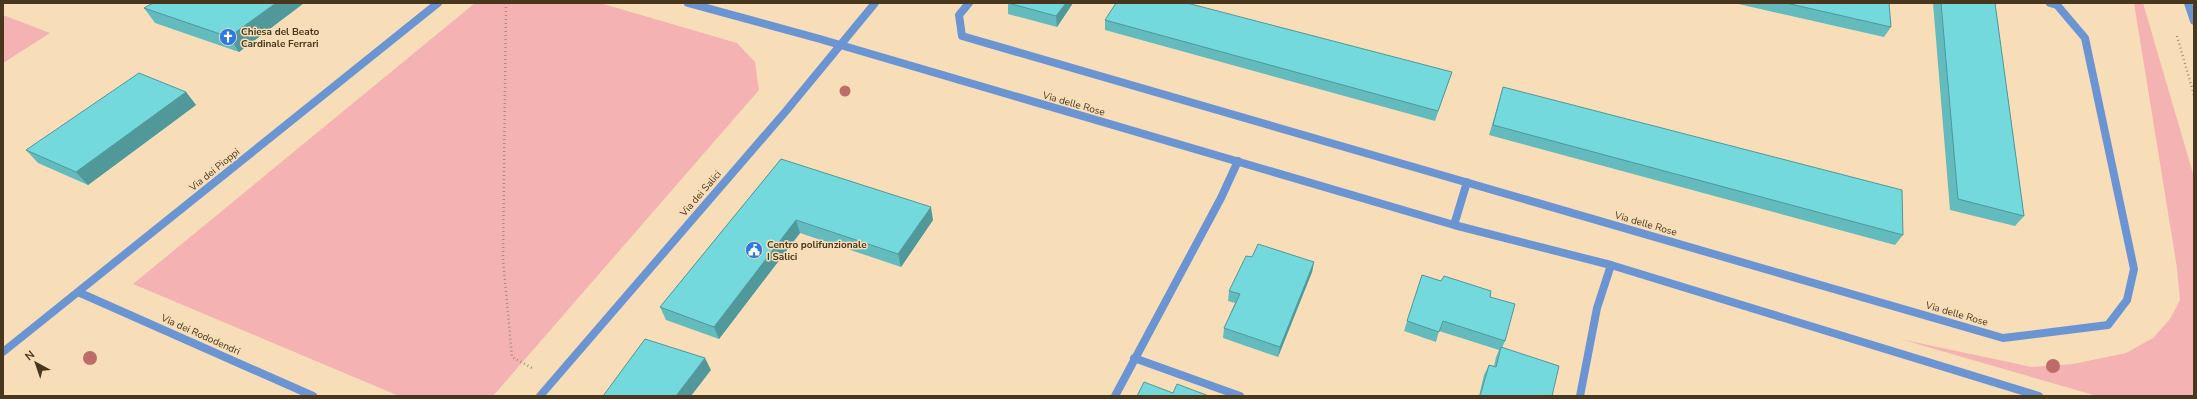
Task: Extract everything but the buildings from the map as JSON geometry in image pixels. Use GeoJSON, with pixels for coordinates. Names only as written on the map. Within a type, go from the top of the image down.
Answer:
{"type":"FeatureCollection","features":[{"type":"Feature","properties":{"kind":"street","name":"Via dei Pioppi"},"geometry":{"type":"LineString","coordinates":[[3,352],[438,3]]}},
{"type":"Feature","properties":{"kind":"street","name":"Via delle Rose"},"geometry":{"type":"LineString","coordinates":[[688,3],[841,45],[1454,225],[1611,265],[2040,396]]}},
{"type":"Feature","properties":{"kind":"street","name":"Via dei Salici"},"geometry":{"type":"LineString","coordinates":[[540,396],[841,45],[875,3]]}},
{"type":"Feature","properties":{"kind":"street","name":"Via delle Rose"},"geometry":{"type":"LineString","coordinates":[[969,3],[959,16],[962,36],[2003,338],[2108,325],[2127,300],[2134,269],[2085,38],[2057,5],[2050,3]]}},
{"type":"Feature","properties":{"kind":"street"},"geometry":{"type":"LineString","coordinates":[[2188,3],[2194,21]]}},
{"type":"Feature","properties":{"kind":"street"},"geometry":{"type":"LineString","coordinates":[[1115,396],[1221,198],[1238,161]]}},
{"type":"Feature","properties":{"kind":"street"},"geometry":{"type":"LineString","coordinates":[[1454,225],[1467,182]]}},
{"type":"Feature","properties":{"kind":"street"},"geometry":{"type":"LineString","coordinates":[[1580,396],[1597,308],[1611,265]]}},
{"type":"Feature","properties":{"kind":"street","name":"Via dei Rododendri"},"geometry":{"type":"LineString","coordinates":[[78,292],[313,396]]}},
{"type":"Feature","properties":{"kind":"street"},"geometry":{"type":"LineString","coordinates":[[1134,358],[1240,396]]}},
{"type":"Feature","properties":{"kind":"path"},"geometry":{"type":"LineString","coordinates":[[506,3],[503,259],[512,357],[554,379]]}},
{"type":"Feature","properties":{"kind":"path"},"geometry":{"type":"LineString","coordinates":[[2175,31],[2194,95]]}},
{"type":"Feature","properties":{"kind":"shaded area"},"geometry":{"type":"Polygon","coordinates":[[[475,3],[600,3],[737,43],[755,62],[759,90],[493,396],[399,396],[133,284],[475,3]]]}},
{"type":"Feature","properties":{"kind":"shaded area"},"geometry":{"type":"Polygon","coordinates":[[[2134,3],[2143,3],[2194,177],[2194,396],[2097,396],[1900,339],[2032,367],[2073,364],[2126,353],[2153,338],[2170,319],[2180,300],[2177,268],[2134,3]]]}},
{"type":"Feature","properties":{"kind":"shaded area"},"geometry":{"type":"Polygon","coordinates":[[[3,15],[50,33],[3,63],[3,15]]]}},
{"type":"Feature","properties":{"kind":"place","name":"Chiesa del Beato Cardinale Ferrari"},"geometry":{"type":"Point","coordinates":[228,37]}},
{"type":"Feature","properties":{"kind":"place","name":"Centro polifunzionale I Salici"},"geometry":{"type":"Point","coordinates":[754,250]}}]}
